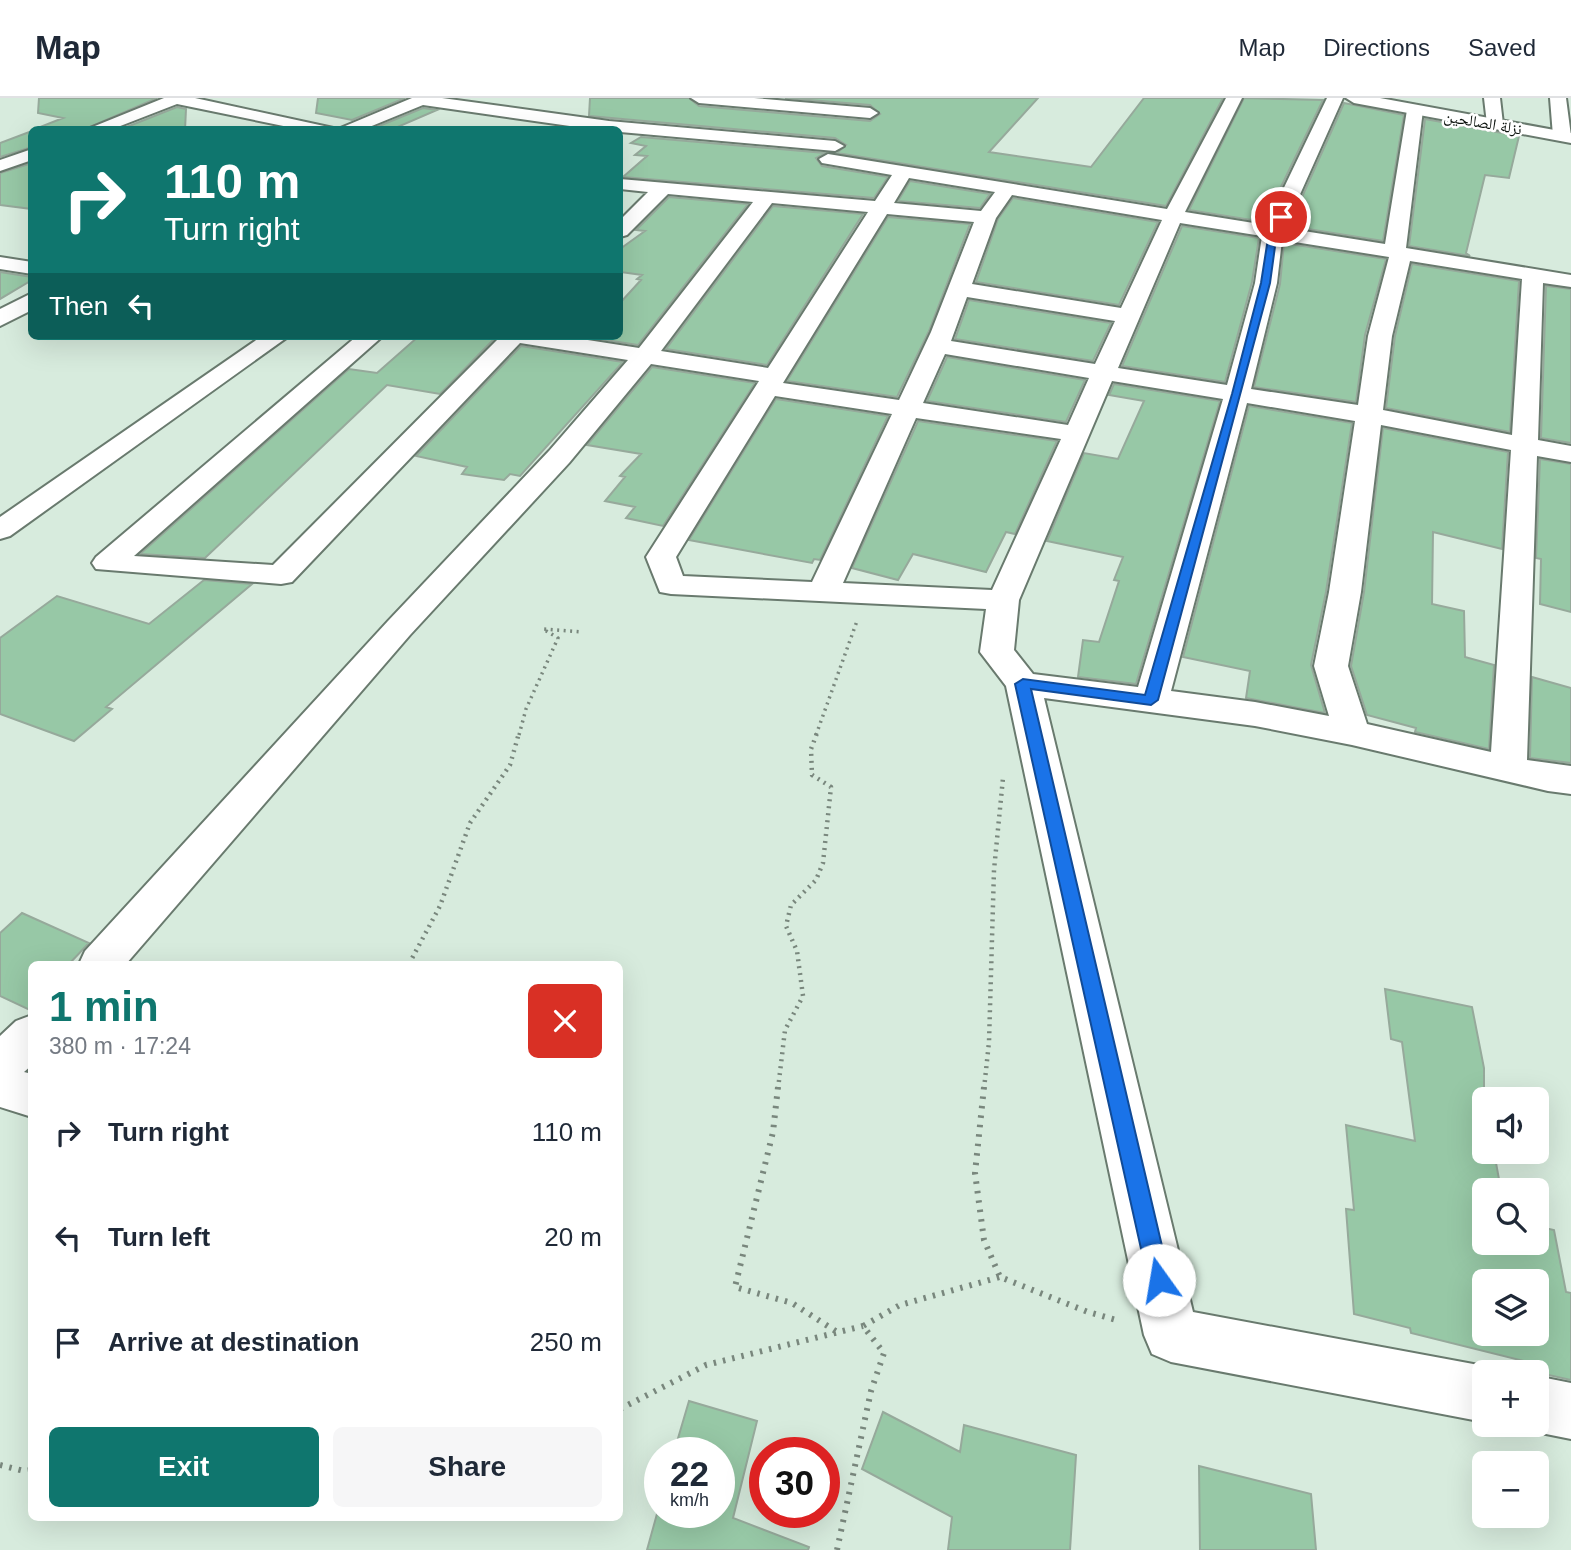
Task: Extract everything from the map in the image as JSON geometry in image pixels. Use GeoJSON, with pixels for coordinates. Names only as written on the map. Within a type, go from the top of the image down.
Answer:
{"type":"FeatureCollection","features":[{"type":"Feature","properties":{"kind":"street"},"geometry":{"type":"LineString","coordinates":[[373,98],[420,101],[602,126]]}},
{"type":"Feature","properties":{"kind":"street"},"geometry":{"type":"LineString","coordinates":[[699,98],[870,119]]}},
{"type":"Feature","properties":{"kind":"street"},"geometry":{"type":"LineString","coordinates":[[825,158],[870,119],[881,98]]}},
{"type":"Feature","properties":{"kind":"street"},"geometry":{"type":"LineString","coordinates":[[1234,98],[1173,216],[1003,600],[997,652],[1023,684],[1171,1335],[1472,1392]]}},
{"type":"Feature","properties":{"kind":"street"},"geometry":{"type":"LineString","coordinates":[[1151,700],[1266,283],[1273,232],[1335,98]]}},
{"type":"Feature","properties":{"kind":"street","name":"نزلة الصالحين"},"geometry":{"type":"LineString","coordinates":[[1354,98],[1567,137]]}},
{"type":"Feature","properties":{"kind":"street"},"geometry":{"type":"LineString","coordinates":[[1492,98],[1495,124]]}},
{"type":"Feature","properties":{"kind":"street"},"geometry":{"type":"LineString","coordinates":[[1558,98],[1567,137]]}},
{"type":"Feature","properties":{"kind":"street"},"geometry":{"type":"LineString","coordinates":[[104,126],[178,99],[311,126]]}},
{"type":"Feature","properties":{"kind":"street"},"geometry":{"type":"LineString","coordinates":[[362,126],[420,101]]}},
{"type":"Feature","properties":{"kind":"street"},"geometry":{"type":"LineString","coordinates":[[1352,733],[1331,666],[1345,592],[1380,336],[1400,259],[1395,247],[1415,110]]}},
{"type":"Feature","properties":{"kind":"street"},"geometry":{"type":"LineString","coordinates":[[611,126],[632,112]]}},
{"type":"Feature","properties":{"kind":"street"},"geometry":{"type":"LineString","coordinates":[[623,129],[825,158],[1571,281]]}},
{"type":"Feature","properties":{"kind":"street"},"geometry":{"type":"LineString","coordinates":[[2,166],[28,156]]}},
{"type":"Feature","properties":{"kind":"street"},"geometry":{"type":"LineString","coordinates":[[904,171],[661,557],[671,585],[1003,600]]}},
{"type":"Feature","properties":{"kind":"street"},"geometry":{"type":"LineString","coordinates":[[623,184],[783,194],[986,217]]}},
{"type":"Feature","properties":{"kind":"street"},"geometry":{"type":"LineString","coordinates":[[623,228],[663,188]]}},
{"type":"Feature","properties":{"kind":"street"},"geometry":{"type":"LineString","coordinates":[[823,592],[909,410],[960,289],[986,217],[1008,188]]}},
{"type":"Feature","properties":{"kind":"street"},"geometry":{"type":"LineString","coordinates":[[103,961],[399,628],[559,457],[783,194]]}},
{"type":"Feature","properties":{"kind":"street"},"geometry":{"type":"LineString","coordinates":[[0,262],[28,267]]}},
{"type":"Feature","properties":{"kind":"street"},"geometry":{"type":"LineString","coordinates":[[1508,768],[1533,275]]}},
{"type":"Feature","properties":{"kind":"street"},"geometry":{"type":"LineString","coordinates":[[960,289],[1127,316]]}},
{"type":"Feature","properties":{"kind":"street"},"geometry":{"type":"LineString","coordinates":[[0,319],[28,302]]}},
{"type":"Feature","properties":{"kind":"street"},"geometry":{"type":"LineString","coordinates":[[0,530],[271,340]]}},
{"type":"Feature","properties":{"kind":"street"},"geometry":{"type":"LineString","coordinates":[[366,340],[107,563],[281,575],[512,340]]}},
{"type":"Feature","properties":{"kind":"street"},"geometry":{"type":"LineString","coordinates":[[542,340],[645,356],[909,410],[1078,433]]}},
{"type":"Feature","properties":{"kind":"street"},"geometry":{"type":"LineString","coordinates":[[936,346],[1369,415],[1571,454]]}},
{"type":"Feature","properties":{"kind":"street"},"geometry":{"type":"LineString","coordinates":[[1023,684],[1255,714],[1352,733],[1548,778],[1571,780]]}},
{"type":"Feature","properties":{"kind":"street"},"geometry":{"type":"LineString","coordinates":[[0,1065],[28,1039]]}},
{"type":"Feature","properties":{"kind":"street"},"geometry":{"type":"LineString","coordinates":[[0,1086],[28,1095]]}},
{"type":"Feature","properties":{"kind":"street"},"geometry":{"type":"LineString","coordinates":[[1549,1407],[1571,1411]]}},
{"type":"Feature","properties":{"kind":"path"},"geometry":{"type":"LineString","coordinates":[[837,1332],[792,1303],[735,1287],[773,1132],[785,1030],[803,996],[797,951],[786,926],[791,905],[816,880],[823,863],[831,787],[812,775],[811,749],[866,594]]}},
{"type":"Feature","properties":{"kind":"path"},"geometry":{"type":"LineString","coordinates":[[411,961],[440,906],[470,823],[510,765],[526,709],[558,638],[543,629],[582,632]]}},
{"type":"Feature","properties":{"kind":"path"},"geometry":{"type":"LineString","coordinates":[[1000,1278],[984,1240],[975,1173],[989,1042],[994,870],[1003,775]]}},
{"type":"Feature","properties":{"kind":"path"},"geometry":{"type":"LineString","coordinates":[[623,1407],[706,1365],[863,1326],[900,1305],[1000,1278],[1088,1312],[1171,1335]]}},
{"type":"Feature","properties":{"kind":"path"},"geometry":{"type":"LineString","coordinates":[[837,1550],[871,1391],[884,1353],[863,1326]]}},
{"type":"Feature","properties":{"kind":"path"},"geometry":{"type":"LineString","coordinates":[[0,1465],[28,1470]]}},
{"type":"Feature","properties":{"kind":"building"},"geometry":{"type":"Polygon","coordinates":[[[39,98],[157,98],[92,126],[43,126],[63,118],[38,113],[39,98]]]}},
{"type":"Feature","properties":{"kind":"building"},"geometry":{"type":"Polygon","coordinates":[[[318,98],[405,98],[352,120],[316,113],[318,98]]]}},
{"type":"Feature","properties":{"kind":"building"},"geometry":{"type":"Polygon","coordinates":[[[590,98],[689,98],[699,106],[870,121],[880,114],[870,105],[785,98],[1038,98],[989,152],[1091,167],[1144,98],[1223,98],[1166,206],[837,153],[846,145],[835,138],[589,116],[590,98]]]}},
{"type":"Feature","properties":{"kind":"building"},"geometry":{"type":"Polygon","coordinates":[[[1244,98],[1323,100],[1264,222],[1189,210],[1244,98]]]}},
{"type":"Feature","properties":{"kind":"building"},"geometry":{"type":"Polygon","coordinates":[[[1344,103],[1404,115],[1383,241],[1289,226],[1344,103]]]}},
{"type":"Feature","properties":{"kind":"building"},"geometry":{"type":"Polygon","coordinates":[[[177,107],[186,109],[185,126],[129,126],[177,107]]]}},
{"type":"Feature","properties":{"kind":"building"},"geometry":{"type":"Polygon","coordinates":[[[423,108],[437,110],[400,126],[379,126],[423,108]]]}},
{"type":"Feature","properties":{"kind":"building"},"geometry":{"type":"Polygon","coordinates":[[[1425,119],[1519,136],[1509,178],[1485,175],[1466,253],[1470,256],[1409,246],[1425,119]]]}},
{"type":"Feature","properties":{"kind":"building"},"geometry":{"type":"Polygon","coordinates":[[[28,132],[28,148],[0,157],[0,143],[28,132]]]}},
{"type":"Feature","properties":{"kind":"building"},"geometry":{"type":"Polygon","coordinates":[[[641,137],[825,153],[816,158],[822,166],[888,177],[874,198],[623,177],[647,156],[635,155],[646,146],[631,143],[641,137]]]}},
{"type":"Feature","properties":{"kind":"building"},"geometry":{"type":"Polygon","coordinates":[[[28,164],[28,208],[0,205],[0,173],[28,164]]]}},
{"type":"Feature","properties":{"kind":"building"},"geometry":{"type":"Polygon","coordinates":[[[910,181],[990,194],[980,208],[898,201],[910,181]]]}},
{"type":"Feature","properties":{"kind":"building"},"geometry":{"type":"Polygon","coordinates":[[[669,197],[748,204],[638,345],[605,340],[623,340],[623,300],[641,280],[637,279],[642,275],[623,272],[623,247],[645,231],[636,230],[669,197]]]}},
{"type":"Feature","properties":{"kind":"building"},"geometry":{"type":"Polygon","coordinates":[[[1013,198],[1158,222],[1119,305],[976,282],[998,219],[1013,198]]]}},
{"type":"Feature","properties":{"kind":"building"},"geometry":{"type":"Polygon","coordinates":[[[773,206],[863,214],[767,365],[666,349],[773,206]]]}},
{"type":"Feature","properties":{"kind":"building"},"geometry":{"type":"Polygon","coordinates":[[[888,217],[970,224],[929,331],[897,397],[787,381],[888,217]]]}},
{"type":"Feature","properties":{"kind":"building"},"geometry":{"type":"Polygon","coordinates":[[[1182,226],[1259,238],[1252,282],[1225,382],[1122,366],[1182,226]]]}},
{"type":"Feature","properties":{"kind":"building"},"geometry":{"type":"Polygon","coordinates":[[[1284,243],[1386,259],[1365,335],[1356,402],[1254,387],[1280,284],[1284,243]]]}},
{"type":"Feature","properties":{"kind":"building"},"geometry":{"type":"Polygon","coordinates":[[[1412,264],[1519,281],[1510,432],[1386,408],[1395,336],[1412,264]]]}},
{"type":"Feature","properties":{"kind":"building"},"geometry":{"type":"Polygon","coordinates":[[[0,272],[28,276],[28,282],[0,299],[0,272]]]}},
{"type":"Feature","properties":{"kind":"building"},"geometry":{"type":"Polygon","coordinates":[[[1546,286],[1571,289],[1571,443],[1541,438],[1546,286]]]}},
{"type":"Feature","properties":{"kind":"building"},"geometry":{"type":"Polygon","coordinates":[[[969,300],[1111,323],[1093,361],[955,339],[969,300]]]}},
{"type":"Feature","properties":{"kind":"building"},"geometry":{"type":"Polygon","coordinates":[[[414,340],[493,340],[440,394],[387,385],[205,558],[140,554],[349,369],[377,373],[414,340]]]}},
{"type":"Feature","properties":{"kind":"building"},"geometry":{"type":"Polygon","coordinates":[[[521,346],[623,362],[520,476],[510,474],[504,480],[462,474],[467,467],[416,456],[521,346]]]}},
{"type":"Feature","properties":{"kind":"building"},"geometry":{"type":"Polygon","coordinates":[[[947,357],[1085,380],[1066,422],[927,401],[947,357]]]}},
{"type":"Feature","properties":{"kind":"building"},"geometry":{"type":"Polygon","coordinates":[[[652,367],[755,383],[663,526],[626,518],[635,507],[605,501],[625,477],[620,476],[641,454],[587,445],[652,367]]]}},
{"type":"Feature","properties":{"kind":"building"},"geometry":{"type":"Polygon","coordinates":[[[1114,384],[1220,401],[1136,684],[1078,677],[1083,640],[1099,642],[1119,581],[1114,580],[1123,557],[1047,541],[1084,453],[1118,459],[1144,401],[1109,395],[1114,384]]]}},
{"type":"Feature","properties":{"kind":"building"},"geometry":{"type":"Polygon","coordinates":[[[776,399],[888,416],[820,560],[814,559],[812,563],[689,540],[776,399]]]}},
{"type":"Feature","properties":{"kind":"building"},"geometry":{"type":"Polygon","coordinates":[[[1249,406],[1352,423],[1326,592],[1311,665],[1325,713],[1246,698],[1250,671],[1183,657],[1249,406]]]}},
{"type":"Feature","properties":{"kind":"building"},"geometry":{"type":"Polygon","coordinates":[[[918,421],[1057,441],[1015,534],[1006,532],[986,572],[913,554],[898,580],[852,568],[918,421]]]}},
{"type":"Feature","properties":{"kind":"building"},"geometry":{"type":"Polygon","coordinates":[[[1383,428],[1508,452],[1502,549],[1433,532],[1432,604],[1464,611],[1465,657],[1494,665],[1489,749],[1415,732],[1416,728],[1367,715],[1351,666],[1364,592],[1383,428]]]}},
{"type":"Feature","properties":{"kind":"building"},"geometry":{"type":"Polygon","coordinates":[[[1540,459],[1571,464],[1571,612],[1540,604],[1541,559],[1536,558],[1540,459]]]}},
{"type":"Feature","properties":{"kind":"building"},"geometry":{"type":"Polygon","coordinates":[[[204,580],[252,584],[106,707],[112,709],[74,741],[0,714],[0,638],[57,596],[149,624],[204,580]]]}},
{"type":"Feature","properties":{"kind":"building"},"geometry":{"type":"Polygon","coordinates":[[[1532,677],[1571,688],[1571,763],[1530,758],[1532,677]]]}},
{"type":"Feature","properties":{"kind":"building"},"geometry":{"type":"Polygon","coordinates":[[[22,913],[89,943],[72,961],[28,961],[28,1009],[0,996],[0,933],[22,913]]]}},
{"type":"Feature","properties":{"kind":"building"},"geometry":{"type":"Polygon","coordinates":[[[1385,989],[1472,1007],[1484,1068],[1484,1087],[1472,1087],[1472,1164],[1496,1164],[1499,1178],[1472,1178],[1472,1255],[1549,1255],[1549,1229],[1554,1230],[1566,1292],[1571,1293],[1571,1380],[1549,1375],[1549,1360],[1520,1360],[1411,1333],[1410,1328],[1354,1314],[1346,1209],[1354,1210],[1346,1125],[1415,1141],[1402,1042],[1391,1039],[1385,989]]]}},
{"type":"Feature","properties":{"kind":"building"},"geometry":{"type":"Polygon","coordinates":[[[689,1401],[757,1421],[753,1437],[749,1437],[749,1453],[735,1510],[735,1437],[678,1437],[689,1401]]]}},
{"type":"Feature","properties":{"kind":"building"},"geometry":{"type":"Polygon","coordinates":[[[883,1412],[960,1452],[964,1425],[1076,1455],[1070,1550],[948,1550],[952,1517],[862,1469],[883,1412]]]}},
{"type":"Feature","properties":{"kind":"building"},"geometry":{"type":"Polygon","coordinates":[[[1199,1466],[1311,1494],[1316,1550],[1200,1550],[1199,1466]]]}},
{"type":"Feature","properties":{"kind":"building"},"geometry":{"type":"Polygon","coordinates":[[[735,1519],[749,1524],[749,1528],[759,1528],[809,1547],[808,1550],[647,1550],[653,1528],[735,1528],[735,1519]]]}},
{"type":"Feature","properties":{"kind":"route"},"geometry":{"type":"LineString","coordinates":[[1159,1280],[1023,684],[1151,700],[1266,283],[1273,232],[1281,217]]}}]}
